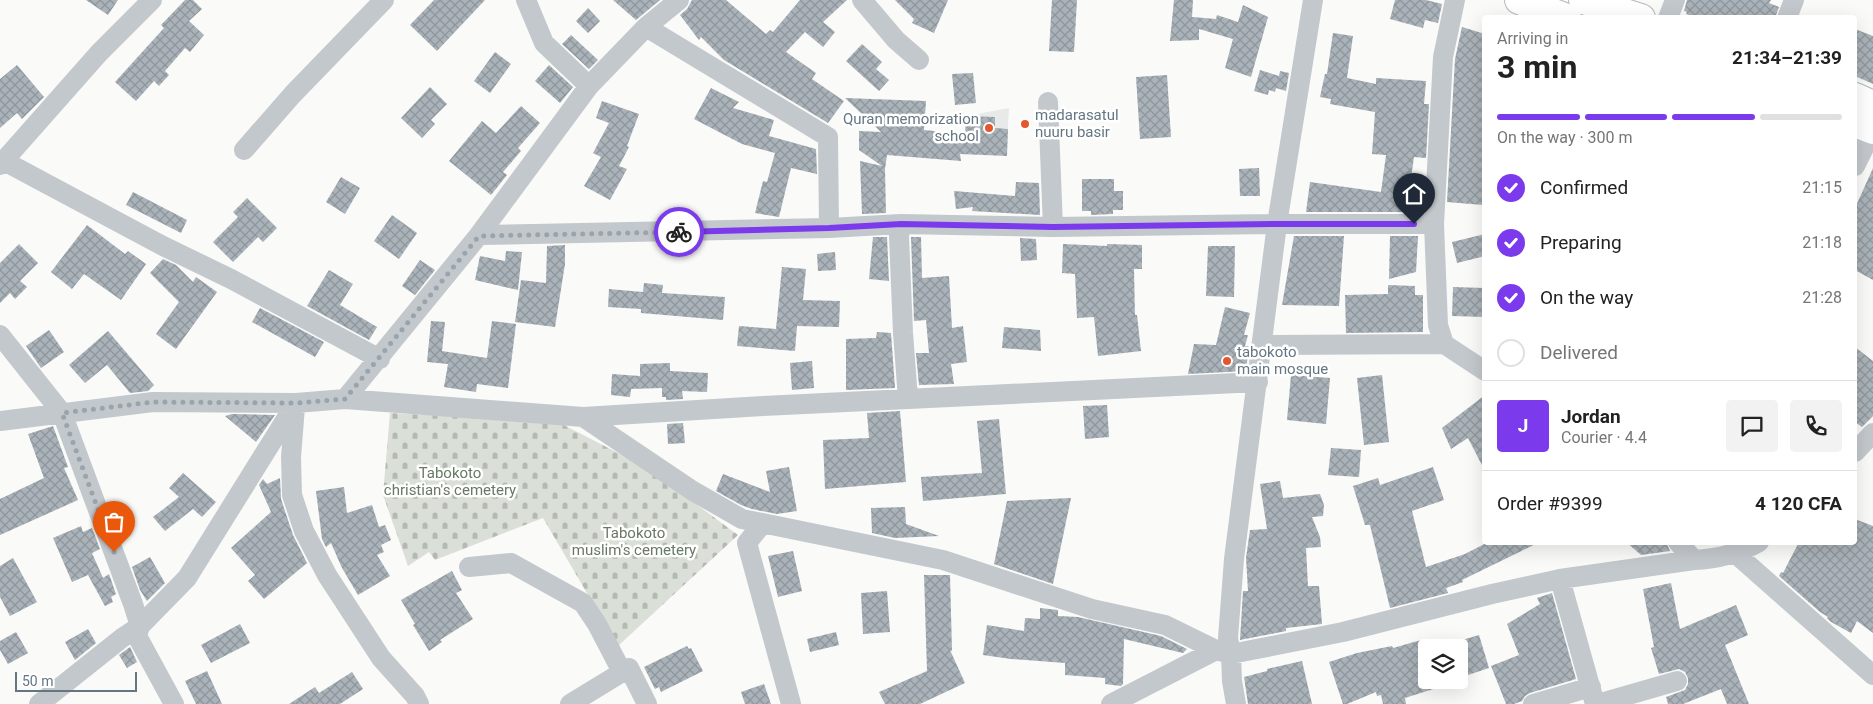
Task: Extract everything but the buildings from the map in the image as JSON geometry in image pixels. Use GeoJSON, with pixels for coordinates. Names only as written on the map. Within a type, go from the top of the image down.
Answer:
{"type":"FeatureCollection","features":[{"type":"Feature","properties":{"kind":"highway"},"geometry":{"type":"LineString","coordinates":[[1519,0],[1559,15]]}},
{"type":"Feature","properties":{"kind":"highway"},"geometry":{"type":"LineString","coordinates":[[1583,0],[1631,15]]}},
{"type":"Feature","properties":{"kind":"street"},"geometry":{"type":"LineString","coordinates":[[152,0],[99,53],[2,163],[231,279],[380,359]]}},
{"type":"Feature","properties":{"kind":"street"},"geometry":{"type":"LineString","coordinates":[[244,150],[293,94],[384,0]]}},
{"type":"Feature","properties":{"kind":"street"},"geometry":{"type":"LineString","coordinates":[[526,0],[544,43],[589,86]]}},
{"type":"Feature","properties":{"kind":"street"},"geometry":{"type":"LineString","coordinates":[[345,399],[380,359],[479,236],[589,86],[646,27],[680,0]]}},
{"type":"Feature","properties":{"kind":"street"},"geometry":{"type":"LineString","coordinates":[[862,0],[896,40],[919,60]]}},
{"type":"Feature","properties":{"kind":"street"},"geometry":{"type":"LineString","coordinates":[[1236,704],[1224,652],[1228,638],[1234,559],[1277,224],[1313,0]]}},
{"type":"Feature","properties":{"kind":"street"},"geometry":{"type":"LineString","coordinates":[[1444,344],[1438,325],[1434,224],[1443,57],[1455,0]]}},
{"type":"Feature","properties":{"kind":"street"},"geometry":{"type":"LineString","coordinates":[[1669,15],[1675,0]]}},
{"type":"Feature","properties":{"kind":"street"},"geometry":{"type":"LineString","coordinates":[[1788,15],[1794,0]]}},
{"type":"Feature","properties":{"kind":"street"},"geometry":{"type":"LineString","coordinates":[[646,27],[828,137],[829,228]]}},
{"type":"Feature","properties":{"kind":"street"},"geometry":{"type":"LineString","coordinates":[[1048,102],[1053,227]]}},
{"type":"Feature","properties":{"kind":"street"},"geometry":{"type":"LineString","coordinates":[[1857,158],[1868,113]]}},
{"type":"Feature","properties":{"kind":"street"},"geometry":{"type":"LineString","coordinates":[[479,236],[829,228],[901,224],[1053,227],[1434,224]]}},
{"type":"Feature","properties":{"kind":"street"},"geometry":{"type":"LineString","coordinates":[[901,224],[903,333],[908,399]]}},
{"type":"Feature","properties":{"kind":"street"},"geometry":{"type":"LineString","coordinates":[[0,336],[62,413],[133,604],[140,626],[137,636],[174,704]]}},
{"type":"Feature","properties":{"kind":"street"},"geometry":{"type":"LineString","coordinates":[[1261,344],[1444,344],[1482,370]]}},
{"type":"Feature","properties":{"kind":"street"},"geometry":{"type":"LineString","coordinates":[[0,421],[153,402],[296,403],[345,399],[583,417],[1258,382]]}},
{"type":"Feature","properties":{"kind":"street"},"geometry":{"type":"LineString","coordinates":[[39,704],[122,638],[140,626],[187,578],[296,403]]}},
{"type":"Feature","properties":{"kind":"street"},"geometry":{"type":"LineString","coordinates":[[296,403],[291,457],[292,495],[304,531],[327,575],[381,658],[415,696],[419,704]]}},
{"type":"Feature","properties":{"kind":"street"},"geometry":{"type":"LineString","coordinates":[[583,417],[693,491],[742,519],[943,560],[1092,609],[1165,625],[1224,652]]}},
{"type":"Feature","properties":{"kind":"street"},"geometry":{"type":"LineString","coordinates":[[1857,450],[1873,433]]}},
{"type":"Feature","properties":{"kind":"street"},"geometry":{"type":"LineString","coordinates":[[733,514],[747,543],[791,704]]}},
{"type":"Feature","properties":{"kind":"street"},"geometry":{"type":"LineString","coordinates":[[747,543],[762,524]]}},
{"type":"Feature","properties":{"kind":"street"},"geometry":{"type":"LineString","coordinates":[[1681,545],[1694,560]]}},
{"type":"Feature","properties":{"kind":"street"},"geometry":{"type":"LineString","coordinates":[[1111,704],[1224,652],[1342,632],[1560,579],[1736,554],[1753,545]]}},
{"type":"Feature","properties":{"kind":"street"},"geometry":{"type":"LineString","coordinates":[[1736,554],[1873,675]]}},
{"type":"Feature","properties":{"kind":"street"},"geometry":{"type":"LineString","coordinates":[[469,567],[511,563],[582,603],[597,624],[622,672]]}},
{"type":"Feature","properties":{"kind":"street"},"geometry":{"type":"LineString","coordinates":[[1560,579],[1595,698]]}},
{"type":"Feature","properties":{"kind":"street"},"geometry":{"type":"LineString","coordinates":[[570,704],[628,668],[648,704]]}},
{"type":"Feature","properties":{"kind":"street"},"geometry":{"type":"LineString","coordinates":[[1533,704],[1595,698],[1677,681]]}},
{"type":"Feature","properties":{"kind":"shaded area","name":"Quran memorization school"},"geometry":{"type":"Polygon","coordinates":[[[1009,108],[1007,141],[975,140],[966,116],[1009,108]]]}},
{"type":"Feature","properties":{"kind":"green space"},"geometry":{"type":"Polygon","coordinates":[[[390,413],[558,422],[622,455],[681,493],[738,535],[618,646],[543,518],[435,560],[429,552],[408,566],[383,495],[390,413]]]}},
{"type":"Feature","properties":{"kind":"way so far"},"geometry":{"type":"LineString","coordinates":[[114,552],[62,413],[153,402],[296,403],[345,399],[380,359],[479,236],[679,232]]}},
{"type":"Feature","properties":{"kind":"place","name":"madarasatul nuuru basir"},"geometry":{"type":"Point","coordinates":[1025,124]}},
{"type":"Feature","properties":{"kind":"place","name":"Quran memorization school"},"geometry":{"type":"Point","coordinates":[989,128]}},
{"type":"Feature","properties":{"kind":"place","name":"tabokoto main mosque"},"geometry":{"type":"Point","coordinates":[1227,361]}},
{"type":"Feature","properties":{"kind":"route"},"geometry":{"type":"LineString","coordinates":[[679,232],[901,224],[1053,227],[1414,224]]}},
{"type":"Feature","properties":{"kind":"park label","name":"Tabokoto christian's cemetery"},"geometry":{"type":"Point","coordinates":[450,482]}},
{"type":"Feature","properties":{"kind":"park label","name":"Tabokoto muslim's cemetery"},"geometry":{"type":"Point","coordinates":[634,542]}}]}
